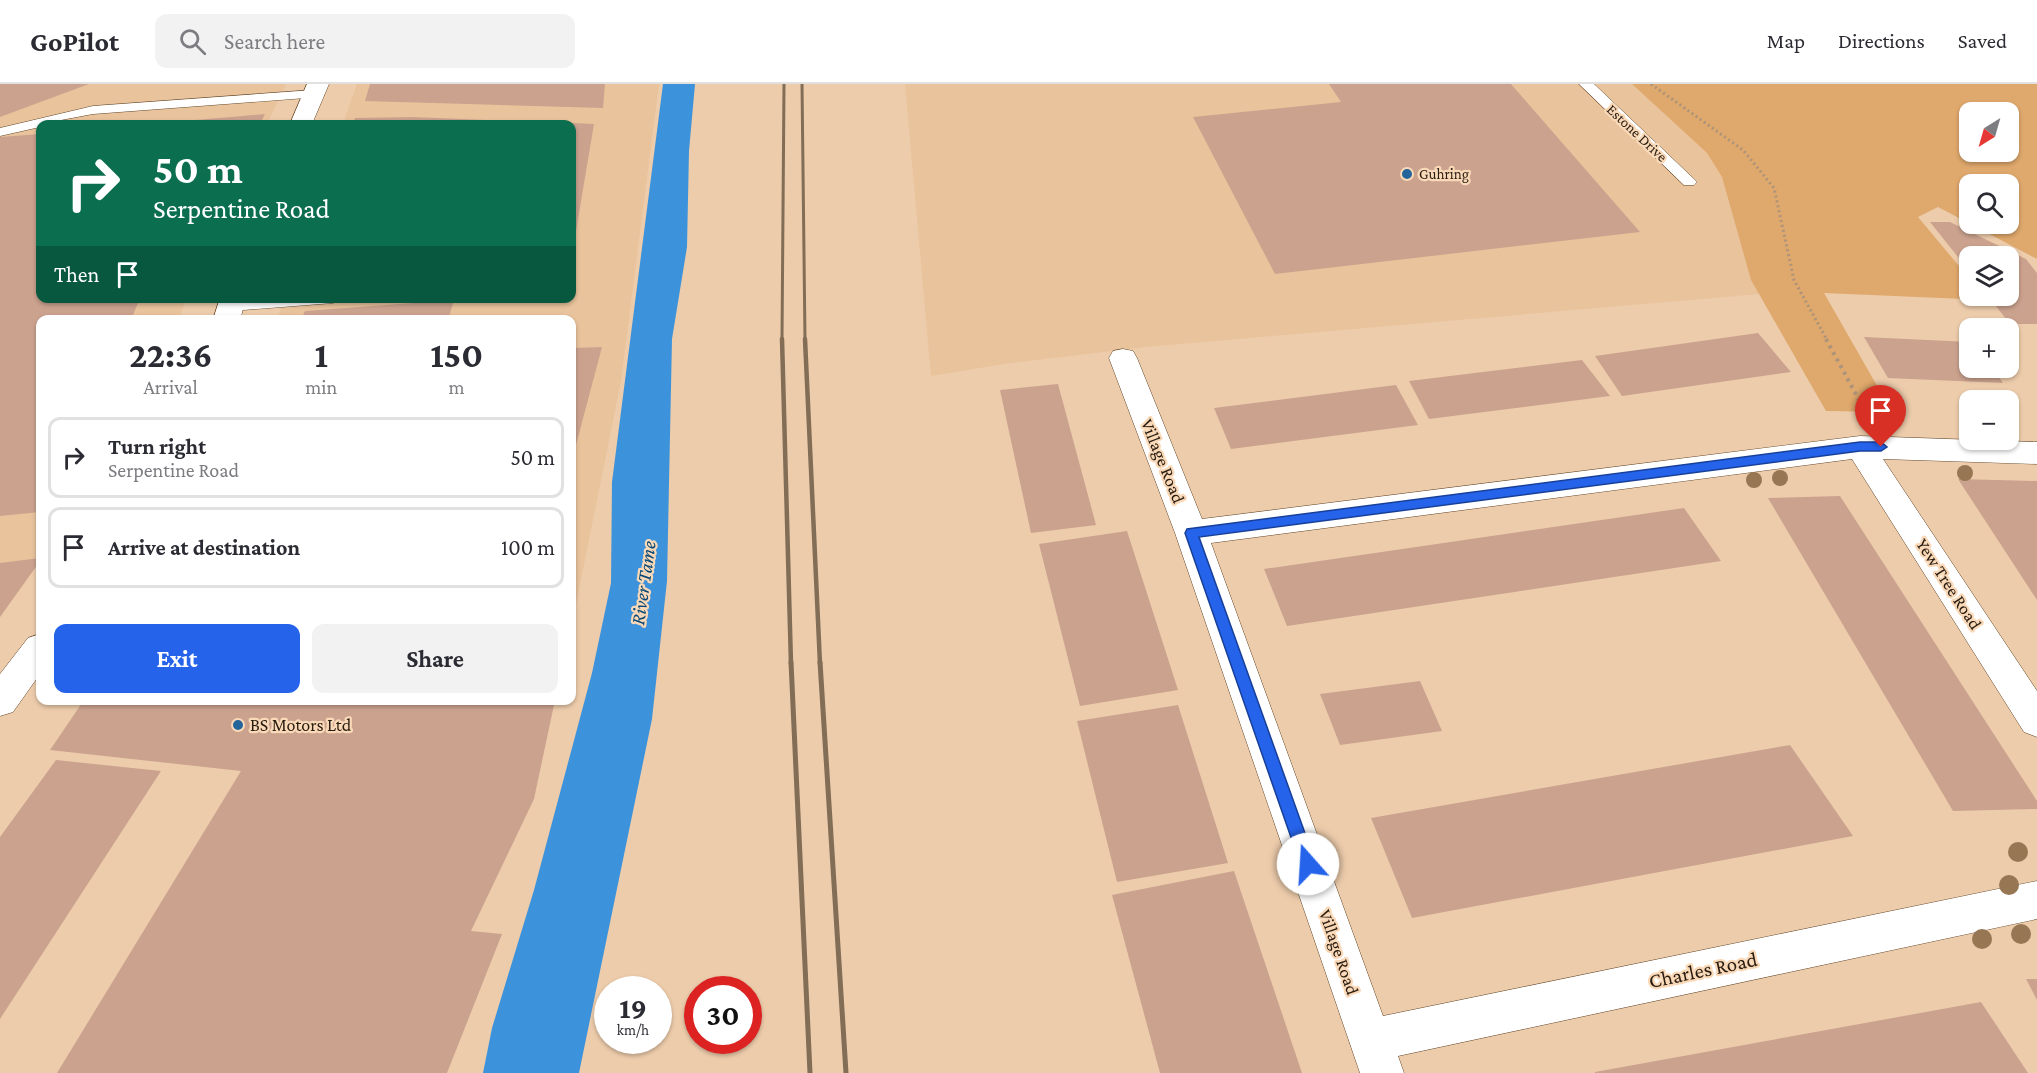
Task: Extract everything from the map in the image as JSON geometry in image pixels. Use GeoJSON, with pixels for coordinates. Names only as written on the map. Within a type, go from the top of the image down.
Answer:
{"type":"FeatureCollection","features":[{"type":"Feature","properties":{"kind":"street"},"geometry":{"type":"LineString","coordinates":[[303,120],[316,89]]}},
{"type":"Feature","properties":{"kind":"street","name":"Village Road"},"geometry":{"type":"LineString","coordinates":[[1122,358],[1191,533],[1376,1057]]}},
{"type":"Feature","properties":{"kind":"street"},"geometry":{"type":"LineString","coordinates":[[1191,533],[1871,447],[2037,453]]}},
{"type":"Feature","properties":{"kind":"street","name":"Yew Tree Road"},"geometry":{"type":"LineString","coordinates":[[1871,447],[2037,721]]}},
{"type":"Feature","properties":{"kind":"street"},"geometry":{"type":"LineString","coordinates":[[0,702],[36,653]]}},
{"type":"Feature","properties":{"kind":"street","name":"Charles Road"},"geometry":{"type":"LineString","coordinates":[[1376,1057],[2037,900]]}},
{"type":"Feature","properties":{"kind":"lane","name":"Estone Drive"},"geometry":{"type":"LineString","coordinates":[[1586,84],[1689,182]]}},
{"type":"Feature","properties":{"kind":"lane"},"geometry":{"type":"LineString","coordinates":[[51,120],[93,110],[316,89]]}},
{"type":"Feature","properties":{"kind":"lane"},"geometry":{"type":"LineString","coordinates":[[0,132],[36,123]]}},
{"type":"Feature","properties":{"kind":"lane"},"geometry":{"type":"LineString","coordinates":[[230,308],[282,303]]}},
{"type":"Feature","properties":{"kind":"path"},"geometry":{"type":"LineString","coordinates":[[1651,84],[1743,150],[1774,188],[1794,280],[1865,411],[1871,447]]}},
{"type":"Feature","properties":{"kind":"shaded area"},"geometry":{"type":"Polygon","coordinates":[[[0,84],[286,84],[269,120],[36,120],[36,303],[185,303],[180,315],[36,315],[36,567],[0,617],[0,84]]]}},
{"type":"Feature","properties":{"kind":"shaded area"},"geometry":{"type":"Polygon","coordinates":[[[357,84],[659,84],[621,381],[576,604],[576,315],[279,315],[283,303],[576,303],[576,120],[344,120],[357,84]]]}},
{"type":"Feature","properties":{"kind":"shaded area"},"geometry":{"type":"Polygon","coordinates":[[[905,84],[1632,84],[1707,153],[1722,177],[1751,280],[1760,294],[1146,347],[1004,364],[931,376],[905,84]]]}},
{"type":"Feature","properties":{"kind":"shaded area"},"geometry":{"type":"Polygon","coordinates":[[[1632,84],[2037,84],[2037,259],[2019,250],[2019,246],[2012,246],[1989,234],[2019,234],[2019,174],[1959,174],[1959,218],[1938,207],[1918,217],[1959,266],[1959,299],[1824,293],[1892,412],[1826,411],[1751,280],[1722,177],[1707,153],[1632,84]]]}},
{"type":"Feature","properties":{"kind":"water","name":"River Tame"},"geometry":{"type":"Polygon","coordinates":[[[663,84],[695,84],[689,151],[687,247],[672,339],[667,581],[652,719],[599,976],[594,976],[594,1000],[579,1073],[483,1073],[492,1028],[534,890],[592,673],[611,583],[612,482],[663,84]]]}},
{"type":"Feature","properties":{"kind":"building"},"geometry":{"type":"Polygon","coordinates":[[[0,84],[89,84],[0,117],[0,84]]]}},
{"type":"Feature","properties":{"kind":"building"},"geometry":{"type":"Polygon","coordinates":[[[370,84],[605,84],[603,108],[365,101],[370,84]]]}},
{"type":"Feature","properties":{"kind":"building","name":"Guhring"},"geometry":{"type":"Polygon","coordinates":[[[1329,84],[1511,84],[1640,232],[1275,274],[1193,117],[1341,102],[1329,84]]]}},
{"type":"Feature","properties":{"kind":"building"},"geometry":{"type":"Polygon","coordinates":[[[265,114],[262,120],[196,120],[265,114]]]}},
{"type":"Feature","properties":{"kind":"building"},"geometry":{"type":"Polygon","coordinates":[[[412,117],[488,120],[354,120],[355,118],[412,117]]]}},
{"type":"Feature","properties":{"kind":"building"},"geometry":{"type":"Polygon","coordinates":[[[576,123],[594,124],[576,231],[576,123]]]}},
{"type":"Feature","properties":{"kind":"building"},"geometry":{"type":"Polygon","coordinates":[[[36,134],[36,303],[138,303],[133,315],[36,315],[36,512],[0,516],[0,137],[36,134]]]}},
{"type":"Feature","properties":{"kind":"building"},"geometry":{"type":"Polygon","coordinates":[[[1930,222],[1950,222],[1959,226],[1959,234],[1975,234],[1999,246],[1959,246],[1959,258],[1930,222]]]}},
{"type":"Feature","properties":{"kind":"building"},"geometry":{"type":"Polygon","coordinates":[[[2019,256],[2026,259],[2037,273],[2037,324],[2019,324],[2019,318],[2005,318],[1996,306],[2019,306],[2019,256]]]}},
{"type":"Feature","properties":{"kind":"building"},"geometry":{"type":"Polygon","coordinates":[[[413,303],[453,303],[450,315],[303,315],[305,311],[413,303]]]}},
{"type":"Feature","properties":{"kind":"building"},"geometry":{"type":"Polygon","coordinates":[[[1758,333],[1791,372],[1622,396],[1595,356],[1758,333]]]}},
{"type":"Feature","properties":{"kind":"building"},"geometry":{"type":"Polygon","coordinates":[[[1864,337],[1959,341],[1959,378],[2000,378],[2003,383],[1888,378],[1864,337]]]}},
{"type":"Feature","properties":{"kind":"building"},"geometry":{"type":"Polygon","coordinates":[[[602,347],[576,445],[576,348],[602,347]]]}},
{"type":"Feature","properties":{"kind":"building"},"geometry":{"type":"Polygon","coordinates":[[[1582,360],[1610,396],[1429,419],[1409,381],[1582,360]]]}},
{"type":"Feature","properties":{"kind":"building"},"geometry":{"type":"Polygon","coordinates":[[[1058,384],[1096,525],[1031,533],[1000,390],[1058,384]]]}},
{"type":"Feature","properties":{"kind":"building"},"geometry":{"type":"Polygon","coordinates":[[[1396,385],[1418,425],[1231,449],[1214,408],[1396,385]]]}},
{"type":"Feature","properties":{"kind":"building"},"geometry":{"type":"Polygon","coordinates":[[[1958,479],[2037,481],[2037,600],[1958,479]]]}},
{"type":"Feature","properties":{"kind":"building"},"geometry":{"type":"Polygon","coordinates":[[[1840,496],[2037,801],[2037,809],[1953,811],[1768,498],[1840,496]]]}},
{"type":"Feature","properties":{"kind":"building"},"geometry":{"type":"Polygon","coordinates":[[[1684,508],[1721,561],[1287,626],[1264,569],[1684,508]]]}},
{"type":"Feature","properties":{"kind":"building"},"geometry":{"type":"Polygon","coordinates":[[[1127,531],[1178,690],[1080,706],[1039,544],[1127,531]]]}},
{"type":"Feature","properties":{"kind":"building"},"geometry":{"type":"Polygon","coordinates":[[[36,558],[36,567],[0,617],[0,563],[36,558]]]}},
{"type":"Feature","properties":{"kind":"building"},"geometry":{"type":"Polygon","coordinates":[[[1420,681],[1442,731],[1340,745],[1320,694],[1420,681]]]}},
{"type":"Feature","properties":{"kind":"building"},"geometry":{"type":"Polygon","coordinates":[[[81,705],[554,705],[534,799],[471,931],[502,934],[447,1073],[57,1073],[241,771],[50,750],[81,705]]]}},
{"type":"Feature","properties":{"kind":"building"},"geometry":{"type":"Polygon","coordinates":[[[1178,705],[1228,863],[1117,882],[1077,721],[1178,705]]]}},
{"type":"Feature","properties":{"kind":"building"},"geometry":{"type":"Polygon","coordinates":[[[1790,745],[1853,836],[1412,918],[1371,818],[1790,745]]]}},
{"type":"Feature","properties":{"kind":"building"},"geometry":{"type":"Polygon","coordinates":[[[56,760],[161,771],[0,1019],[0,837],[56,760]]]}},
{"type":"Feature","properties":{"kind":"building"},"geometry":{"type":"Polygon","coordinates":[[[1234,871],[1302,1073],[1160,1073],[1112,895],[1234,871]]]}},
{"type":"Feature","properties":{"kind":"building"},"geometry":{"type":"Polygon","coordinates":[[[2026,979],[2037,979],[2037,1000],[2026,979]]]}},
{"type":"Feature","properties":{"kind":"building"},"geometry":{"type":"Polygon","coordinates":[[[1981,1002],[2028,1073],[1595,1073],[1595,1072],[1981,1002]]]}},
{"type":"Feature","properties":{"kind":"railway"},"geometry":{"type":"LineString","coordinates":[[782,339],[784,84]]}},
{"type":"Feature","properties":{"kind":"railway"},"geometry":{"type":"LineString","coordinates":[[802,84],[805,340]]}},
{"type":"Feature","properties":{"kind":"railway"},"geometry":{"type":"LineString","coordinates":[[782,339],[791,664]]}},
{"type":"Feature","properties":{"kind":"railway"},"geometry":{"type":"LineString","coordinates":[[805,339],[820,664]]}},
{"type":"Feature","properties":{"kind":"railway"},"geometry":{"type":"LineString","coordinates":[[791,662],[810,1073]]}},
{"type":"Feature","properties":{"kind":"railway"},"geometry":{"type":"LineString","coordinates":[[820,662],[846,1073]]}},
{"type":"Feature","properties":{"kind":"place","name":"Guhring"},"geometry":{"type":"Point","coordinates":[1407,174]}},
{"type":"Feature","properties":{"kind":"place","name":"BS Motors Ltd"},"geometry":{"type":"Point","coordinates":[238,725]}},
{"type":"Feature","properties":{"kind":"route"},"geometry":{"type":"LineString","coordinates":[[1308,864],[1191,533],[1860,447],[1881,447]]}}]}
